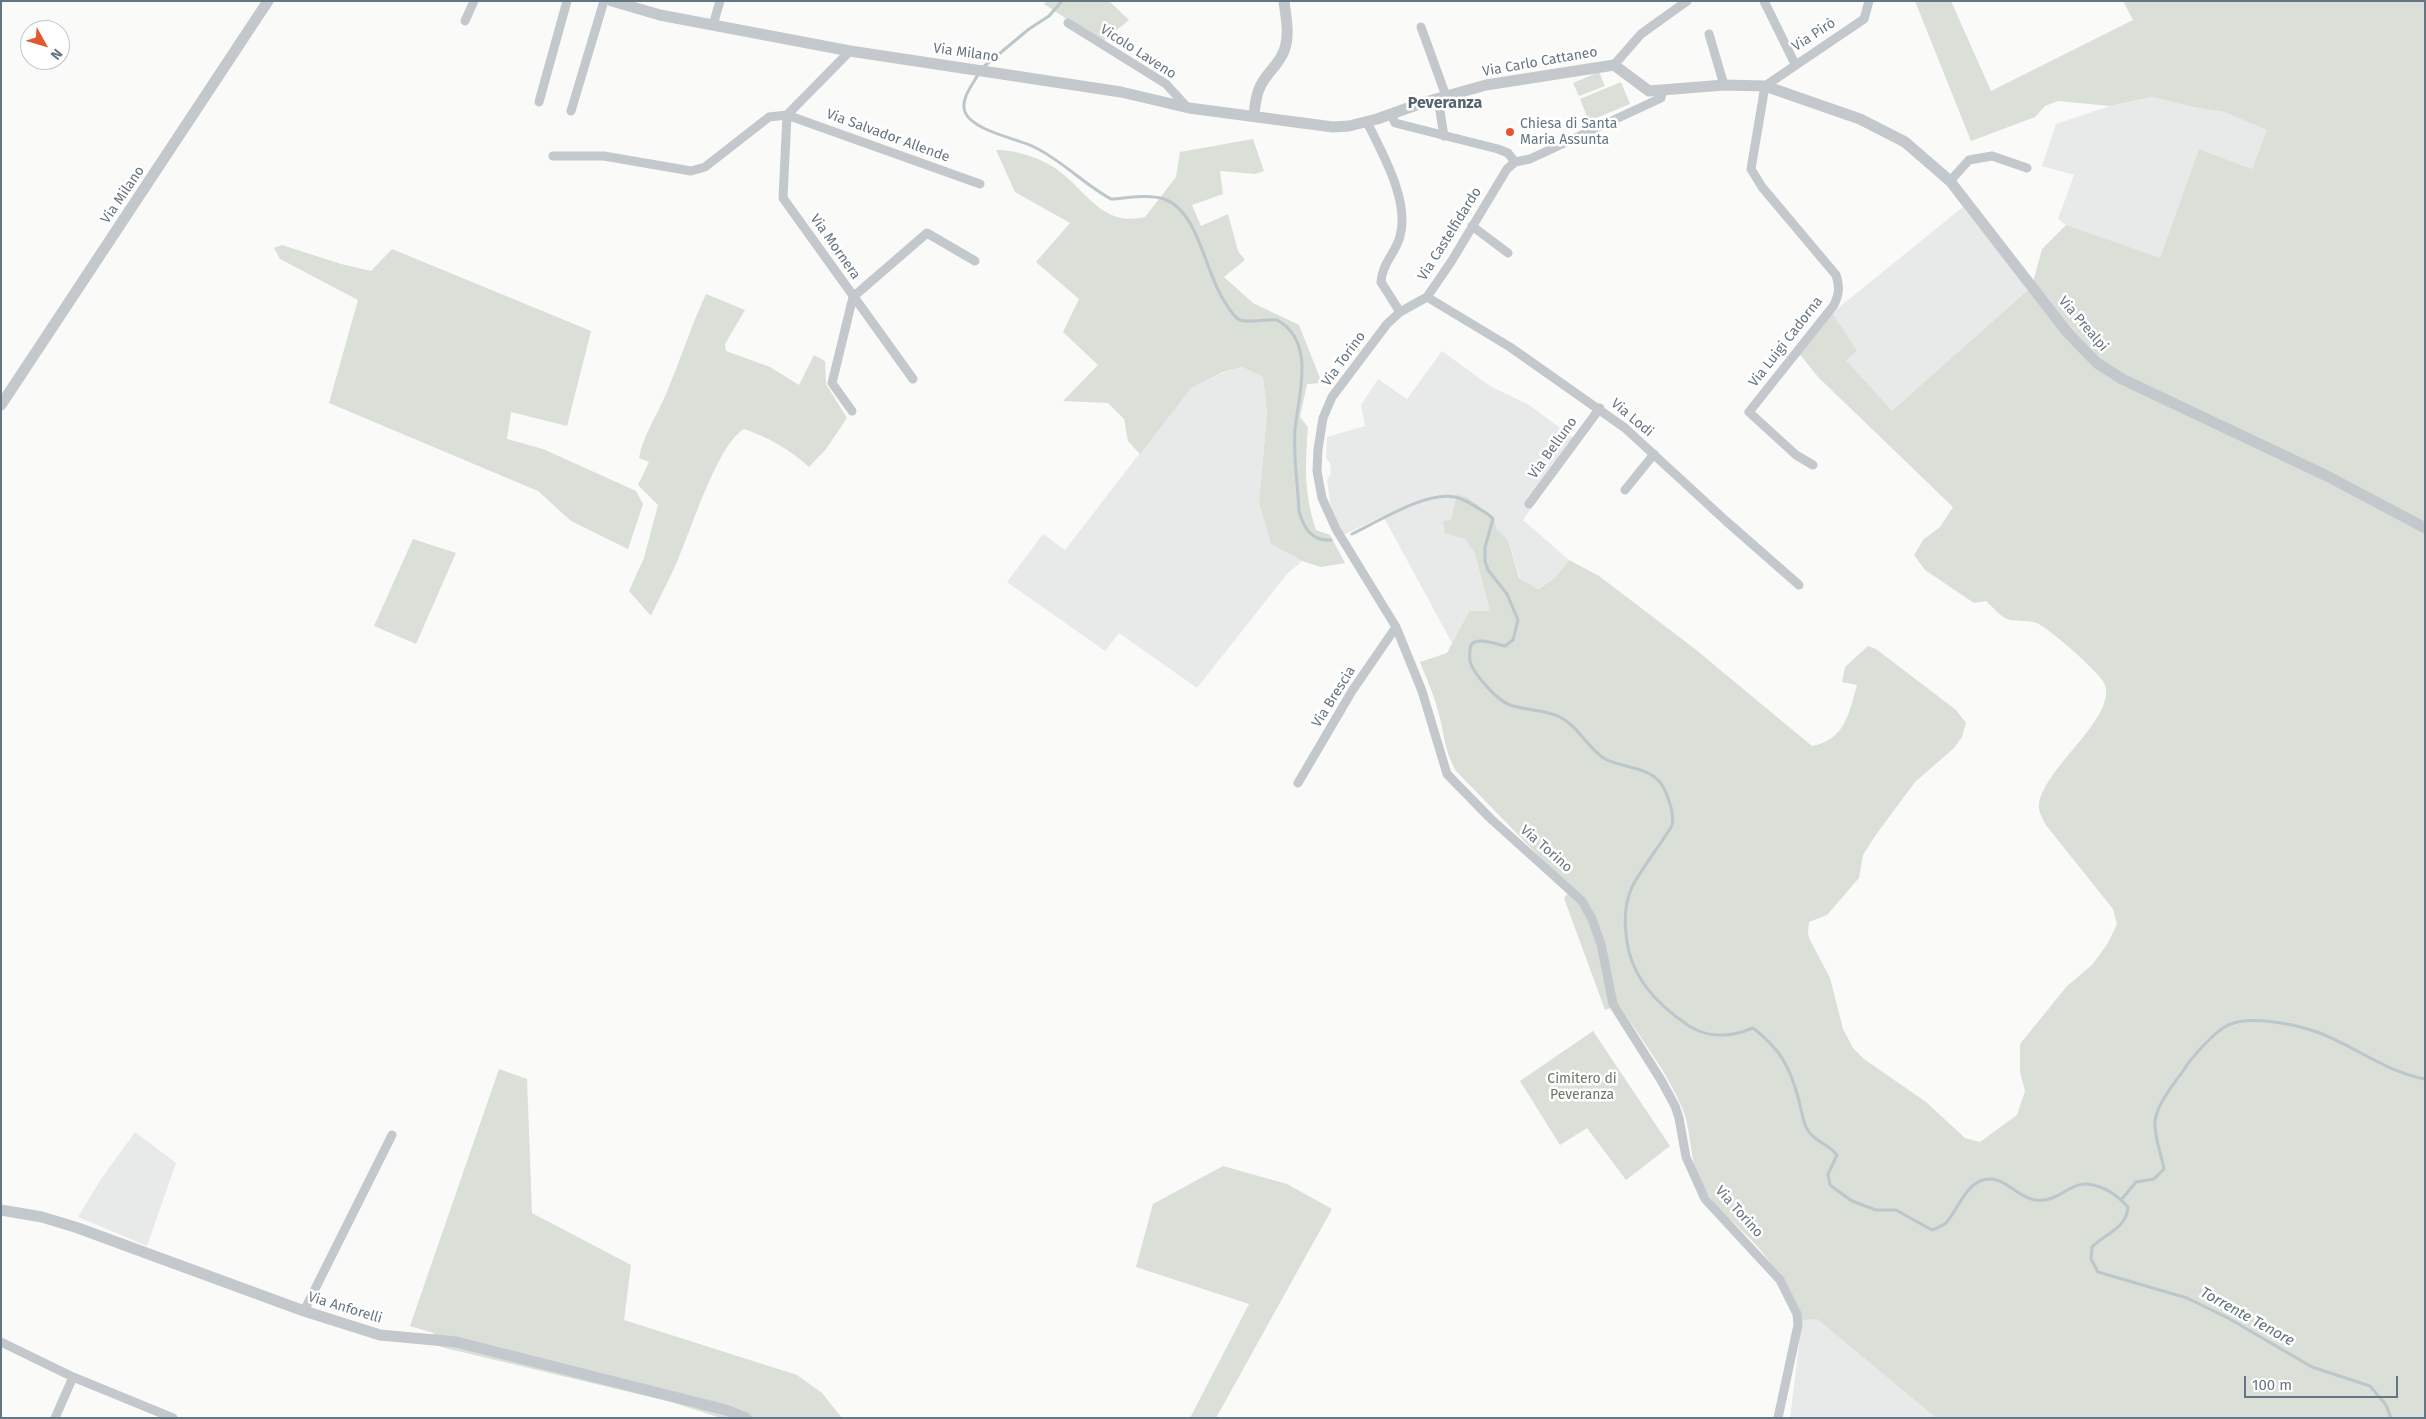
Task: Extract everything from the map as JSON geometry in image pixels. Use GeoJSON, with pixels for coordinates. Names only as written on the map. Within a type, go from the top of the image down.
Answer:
{"type":"FeatureCollection","features":[{"type":"Feature","properties":{"kind":"street","name":"Via Milano"},"geometry":{"type":"LineString","coordinates":[[1,405],[268,1]]}},
{"type":"Feature","properties":{"kind":"street"},"geometry":{"type":"LineString","coordinates":[[465,21],[474,1]]}},
{"type":"Feature","properties":{"kind":"street"},"geometry":{"type":"LineString","coordinates":[[538,102],[567,1]]}},
{"type":"Feature","properties":{"kind":"street"},"geometry":{"type":"LineString","coordinates":[[571,111],[604,1]]}},
{"type":"Feature","properties":{"kind":"street","name":"Via Milano"},"geometry":{"type":"LineString","coordinates":[[612,1],[660,14],[850,51],[1121,92],[1189,108],[1317,126]]}},
{"type":"Feature","properties":{"kind":"street"},"geometry":{"type":"LineString","coordinates":[[713,25],[720,1]]}},
{"type":"Feature","properties":{"kind":"street"},"geometry":{"type":"LineString","coordinates":[[1254,116],[1255,102],[1261,84],[1279,62],[1285,50],[1288,36],[1284,1]]}},
{"type":"Feature","properties":{"kind":"street"},"geometry":{"type":"LineString","coordinates":[[1614,65],[1641,34],[1687,1]]}},
{"type":"Feature","properties":{"kind":"street"},"geometry":{"type":"LineString","coordinates":[[1764,1],[1795,64]]}},
{"type":"Feature","properties":{"kind":"street","name":"Via Pirò"},"geometry":{"type":"LineString","coordinates":[[1765,86],[1864,19],[1869,1]]}},
{"type":"Feature","properties":{"kind":"street","name":"Vicolo Laveno"},"geometry":{"type":"LineString","coordinates":[[1068,23],[1166,84],[1189,108]]}},
{"type":"Feature","properties":{"kind":"street"},"geometry":{"type":"LineString","coordinates":[[1421,27],[1442,97],[1444,136]]}},
{"type":"Feature","properties":{"kind":"street"},"geometry":{"type":"LineString","coordinates":[[1709,34],[1724,85]]}},
{"type":"Feature","properties":{"kind":"street"},"geometry":{"type":"LineString","coordinates":[[553,156],[604,156],[691,171],[705,167],[769,117],[787,115],[850,51]]}},
{"type":"Feature","properties":{"kind":"street","name":"Via Carlo Cattaneo"},"geometry":{"type":"LineString","coordinates":[[1317,126],[1349,126],[1486,85],[1614,65],[1649,91],[1724,85],[1765,86]]}},
{"type":"Feature","properties":{"kind":"street","name":"Via Prealpi"},"geometry":{"type":"LineString","coordinates":[[1765,86],[1874,125],[1905,142],[1950,181],[2067,332],[2097,363],[2143,389],[2327,476],[2425,528]]}},
{"type":"Feature","properties":{"kind":"street","name":"Via Luigi Cadorna"},"geometry":{"type":"LineString","coordinates":[[1765,86],[1751,169],[1762,188],[1836,275],[1840,286],[1839,295],[1834,305],[1749,412],[1796,455],[1813,464]]}},
{"type":"Feature","properties":{"kind":"street"},"geometry":{"type":"LineString","coordinates":[[1391,114],[1395,123],[1498,149],[1508,153],[1515,162],[1530,159],[1661,98],[1662,91]]}},
{"type":"Feature","properties":{"kind":"street","name":"Via Salvador Allende"},"geometry":{"type":"LineString","coordinates":[[787,115],[980,184]]}},
{"type":"Feature","properties":{"kind":"street","name":"Via Mornera"},"geometry":{"type":"LineString","coordinates":[[787,115],[783,198],[913,379]]}},
{"type":"Feature","properties":{"kind":"street"},"geometry":{"type":"LineString","coordinates":[[1367,122],[1386,161],[1398,193],[1402,229],[1399,240],[1385,262],[1381,273],[1381,282],[1400,312]]}},
{"type":"Feature","properties":{"kind":"street"},"geometry":{"type":"LineString","coordinates":[[1950,181],[1968,160],[1992,156],[2027,168]]}},
{"type":"Feature","properties":{"kind":"street","name":"Via Castelfidardo"},"geometry":{"type":"LineString","coordinates":[[1400,312],[1427,297],[1451,262],[1507,169],[1515,162]]}},
{"type":"Feature","properties":{"kind":"street"},"geometry":{"type":"LineString","coordinates":[[1472,226],[1508,253]]}},
{"type":"Feature","properties":{"kind":"street"},"geometry":{"type":"LineString","coordinates":[[852,411],[832,382],[853,297],[928,233],[975,261]]}},
{"type":"Feature","properties":{"kind":"street","name":"Via Lodi"},"geometry":{"type":"LineString","coordinates":[[1427,297],[1510,347],[1600,408],[1625,428],[1799,585]]}},
{"type":"Feature","properties":{"kind":"street","name":"Via Torino"},"geometry":{"type":"LineString","coordinates":[[1400,312],[1387,324],[1332,397],[1322,426],[1317,471],[1322,498],[1336,529],[1396,627],[1422,691],[1447,774],[1491,819],[1582,900],[1592,919],[1601,944],[1613,1004],[1675,1106],[1686,1157],[1705,1199],[1764,1260],[1780,1280],[1789,1296],[1797,1314],[1798,1325],[1778,1418]]}},
{"type":"Feature","properties":{"kind":"street","name":"Via Belluno"},"geometry":{"type":"LineString","coordinates":[[1529,504],[1600,408]]}},
{"type":"Feature","properties":{"kind":"street"},"geometry":{"type":"LineString","coordinates":[[1625,490],[1654,454]]}},
{"type":"Feature","properties":{"kind":"street","name":"Via Brescia"},"geometry":{"type":"LineString","coordinates":[[1298,783],[1352,691],[1396,627]]}},
{"type":"Feature","properties":{"kind":"street"},"geometry":{"type":"LineString","coordinates":[[304,1311],[392,1134]]}},
{"type":"Feature","properties":{"kind":"street","name":"Via Anforelli"},"geometry":{"type":"LineString","coordinates":[[1,1210],[42,1217],[78,1228],[304,1311],[380,1335],[456,1342],[726,1410],[746,1418]]}},
{"type":"Feature","properties":{"kind":"street"},"geometry":{"type":"LineString","coordinates":[[1,1342],[73,1377],[173,1418]]}},
{"type":"Feature","properties":{"kind":"street"},"geometry":{"type":"LineString","coordinates":[[55,1418],[73,1377]]}},
{"type":"Feature","properties":{"kind":"shaded area"},"geometry":{"type":"Polygon","coordinates":[[[2152,97],[2224,112],[2267,130],[2252,169],[2199,149],[2160,259],[2066,225],[2058,219],[2074,175],[2042,166],[2056,124],[2110,106],[2152,97]]]}},
{"type":"Feature","properties":{"kind":"shaded area"},"geometry":{"type":"Polygon","coordinates":[[[1963,207],[2028,289],[1892,412],[1846,360],[1832,313],[1963,207]]]}},
{"type":"Feature","properties":{"kind":"shaded area"},"geometry":{"type":"Polygon","coordinates":[[[1442,351],[1490,386],[1529,405],[1579,442],[1523,520],[1569,560],[1555,578],[1537,589],[1520,578],[1508,540],[1496,528],[1465,539],[1475,554],[1490,611],[1469,611],[1452,643],[1383,516],[1343,535],[1331,509],[1327,480],[1331,473],[1330,463],[1326,458],[1327,437],[1365,426],[1361,405],[1378,379],[1407,399],[1442,351]]]}},
{"type":"Feature","properties":{"kind":"shaded area"},"geometry":{"type":"Polygon","coordinates":[[[1242,367],[1263,377],[1267,413],[1259,503],[1271,544],[1302,561],[1287,574],[1197,688],[1119,633],[1105,651],[1007,582],[1043,534],[1065,550],[1190,388],[1225,372],[1242,367]]]}},
{"type":"Feature","properties":{"kind":"shaded area"},"geometry":{"type":"Polygon","coordinates":[[[135,1132],[176,1163],[147,1246],[78,1217],[101,1179],[135,1132]]]}},
{"type":"Feature","properties":{"kind":"shaded area"},"geometry":{"type":"Polygon","coordinates":[[[1816,1318],[1936,1418],[1790,1418],[1802,1320],[1816,1318]]]}},
{"type":"Feature","properties":{"kind":"green space"},"geometry":{"type":"Polygon","coordinates":[[[1046,1],[1109,1],[1129,20],[1102,42],[1044,4],[1046,1]]]}},
{"type":"Feature","properties":{"kind":"green space"},"geometry":{"type":"Polygon","coordinates":[[[1915,1],[1951,1],[1991,91],[2133,20],[2123,1],[2425,1],[2425,1418],[1936,1418],[1817,1319],[1802,1320],[1770,1262],[1706,1192],[1694,1165],[1686,1119],[1670,1083],[1619,1005],[1605,1010],[1564,898],[1571,889],[1456,771],[1449,755],[1432,692],[1420,662],[1447,653],[1469,611],[1490,611],[1475,554],[1465,539],[1445,533],[1443,521],[1451,520],[1457,494],[1467,497],[1494,517],[1496,528],[1508,540],[1519,578],[1538,589],[1555,578],[1569,560],[1599,576],[1695,649],[1812,746],[1832,738],[1844,724],[1848,715],[1857,685],[1842,682],[1845,667],[1868,646],[1876,649],[1956,710],[1966,723],[1962,737],[1954,748],[1915,782],[1875,836],[1863,855],[1859,878],[1827,915],[1809,922],[1808,934],[1830,978],[1843,1029],[1853,1048],[1864,1059],[1926,1102],[1965,1138],[1980,1142],[2017,1115],[2025,1091],[2020,1072],[2020,1044],[2067,986],[2092,965],[2108,943],[2117,924],[2113,909],[2045,824],[2039,808],[2043,792],[2052,776],[2092,726],[2102,709],[2106,694],[2103,681],[2062,641],[2037,623],[2007,619],[2000,615],[1986,601],[1974,603],[1925,570],[1914,555],[1924,539],[1940,527],[1953,507],[1818,377],[1798,352],[1832,313],[1857,351],[1846,360],[1892,411],[2032,286],[2042,249],[2066,225],[2160,258],[2199,149],[2252,169],[2267,130],[2224,112],[2152,97],[2110,106],[2058,101],[2045,106],[2035,117],[1971,141],[1915,1]]]}},
{"type":"Feature","properties":{"kind":"green space"},"geometry":{"type":"Polygon","coordinates":[[[1599,72],[1605,86],[1579,96],[1573,83],[1599,72]]]}},
{"type":"Feature","properties":{"kind":"green space"},"geometry":{"type":"Polygon","coordinates":[[[1621,82],[1630,104],[1589,121],[1580,99],[1621,82]]]}},
{"type":"Feature","properties":{"kind":"green space"},"geometry":{"type":"Polygon","coordinates":[[[1253,139],[1264,171],[1255,174],[1220,171],[1223,194],[1192,205],[1201,226],[1228,214],[1238,251],[1245,260],[1224,277],[1253,303],[1299,325],[1322,383],[1307,384],[1300,417],[1308,427],[1306,467],[1309,504],[1316,530],[1330,535],[1345,563],[1321,567],[1302,561],[1271,544],[1259,503],[1267,413],[1263,377],[1242,367],[1223,372],[1191,388],[1140,454],[1128,441],[1124,419],[1108,403],[1063,401],[1098,365],[1063,332],[1079,299],[1036,262],[1070,223],[1015,192],[996,150],[1023,154],[1041,160],[1064,175],[1091,201],[1109,214],[1131,219],[1145,217],[1176,177],[1180,152],[1253,139]]]}},
{"type":"Feature","properties":{"kind":"green space"},"geometry":{"type":"Polygon","coordinates":[[[282,245],[341,264],[371,271],[392,249],[591,331],[567,426],[511,412],[507,439],[543,449],[636,491],[643,504],[628,549],[571,521],[538,491],[329,403],[358,300],[280,259],[274,248],[282,245]]]}},
{"type":"Feature","properties":{"kind":"green space"},"geometry":{"type":"Polygon","coordinates":[[[706,294],[745,310],[725,344],[726,351],[770,367],[799,385],[814,355],[825,361],[826,384],[847,418],[826,449],[809,467],[786,449],[753,432],[744,429],[734,438],[715,468],[676,564],[651,616],[629,591],[644,558],[658,505],[638,485],[649,462],[639,458],[647,433],[666,394],[706,294]]]}},
{"type":"Feature","properties":{"kind":"green space"},"geometry":{"type":"Polygon","coordinates":[[[413,539],[456,553],[416,644],[374,626],[413,539]]]}},
{"type":"Feature","properties":{"kind":"green space","name":"Cimitero di Peveranza"},"geometry":{"type":"Polygon","coordinates":[[[1593,1031],[1670,1146],[1626,1180],[1587,1128],[1560,1145],[1520,1081],[1593,1031]]]}},
{"type":"Feature","properties":{"kind":"green space"},"geometry":{"type":"Polygon","coordinates":[[[499,1069],[527,1079],[532,1213],[631,1265],[624,1320],[797,1375],[822,1393],[842,1418],[721,1418],[671,1402],[441,1347],[433,1333],[410,1326],[499,1069]]]}},
{"type":"Feature","properties":{"kind":"green space"},"geometry":{"type":"Polygon","coordinates":[[[1223,1166],[1287,1184],[1332,1209],[1216,1418],[1190,1418],[1249,1304],[1136,1267],[1153,1204],[1223,1166]]]}},
{"type":"Feature","properties":{"kind":"waterway","name":"Torrente Tenore"},"geometry":{"type":"LineString","coordinates":[[982,68],[1029,29],[1049,16],[1062,1]]}},
{"type":"Feature","properties":{"kind":"waterway","name":"Torrente Tenore"},"geometry":{"type":"LineString","coordinates":[[979,73],[964,102],[965,112],[976,124],[994,133],[1043,151],[1111,199],[1151,197],[1164,199],[1176,206],[1193,229],[1218,290],[1233,315],[1243,321],[1277,320],[1289,330],[1297,342],[1301,356],[1302,371],[1295,430],[1295,461],[1299,511],[1303,523],[1310,533],[1324,540],[1331,540]]}},
{"type":"Feature","properties":{"kind":"waterway","name":"Torrente Tenore"},"geometry":{"type":"LineString","coordinates":[[1352,534],[1403,508],[1430,498],[1443,496],[1464,500],[1493,519],[1485,547],[1485,561],[1488,570],[1507,594],[1518,620],[1513,640],[1505,646],[1484,641],[1474,642],[1470,650],[1472,666],[1487,686],[1505,702],[1516,707],[1558,716],[1571,725],[1605,759],[1646,772],[1661,784],[1667,795],[1673,820],[1670,830],[1633,885],[1628,897],[1625,927],[1632,962],[1638,975],[1655,998],[1689,1026],[1713,1035],[1729,1035],[1753,1028],[1770,1043],[1782,1058],[1791,1076],[1809,1132],[1837,1155],[1828,1174],[1830,1185],[1852,1201],[1876,1210],[1896,1210],[1932,1230],[1946,1223],[1971,1187],[1983,1180],[1997,1180],[2022,1195],[2035,1200],[2053,1198],[2073,1187],[2081,1185],[2089,1184],[2100,1187],[2115,1195],[2128,1207],[2127,1214],[2120,1225],[2092,1247],[2091,1259],[2098,1272],[2187,1298],[2228,1318],[2312,1367],[2370,1386],[2386,1405],[2391,1418]]}},
{"type":"Feature","properties":{"kind":"waterway"},"geometry":{"type":"LineString","coordinates":[[2121,1200],[2136,1182],[2154,1179],[2164,1169],[2155,1127],[2156,1115],[2162,1101],[2191,1059],[2210,1039],[2228,1025],[2237,1022],[2260,1021],[2308,1029],[2331,1038],[2396,1070],[2425,1079]]}},
{"type":"Feature","properties":{"kind":"place","name":"Chiesa di Santa Maria Assunta"},"geometry":{"type":"Point","coordinates":[1510,132]}},
{"type":"Feature","properties":{"kind":"district","name":"Peveranza"},"geometry":{"type":"Point","coordinates":[1445,104]}}]}
